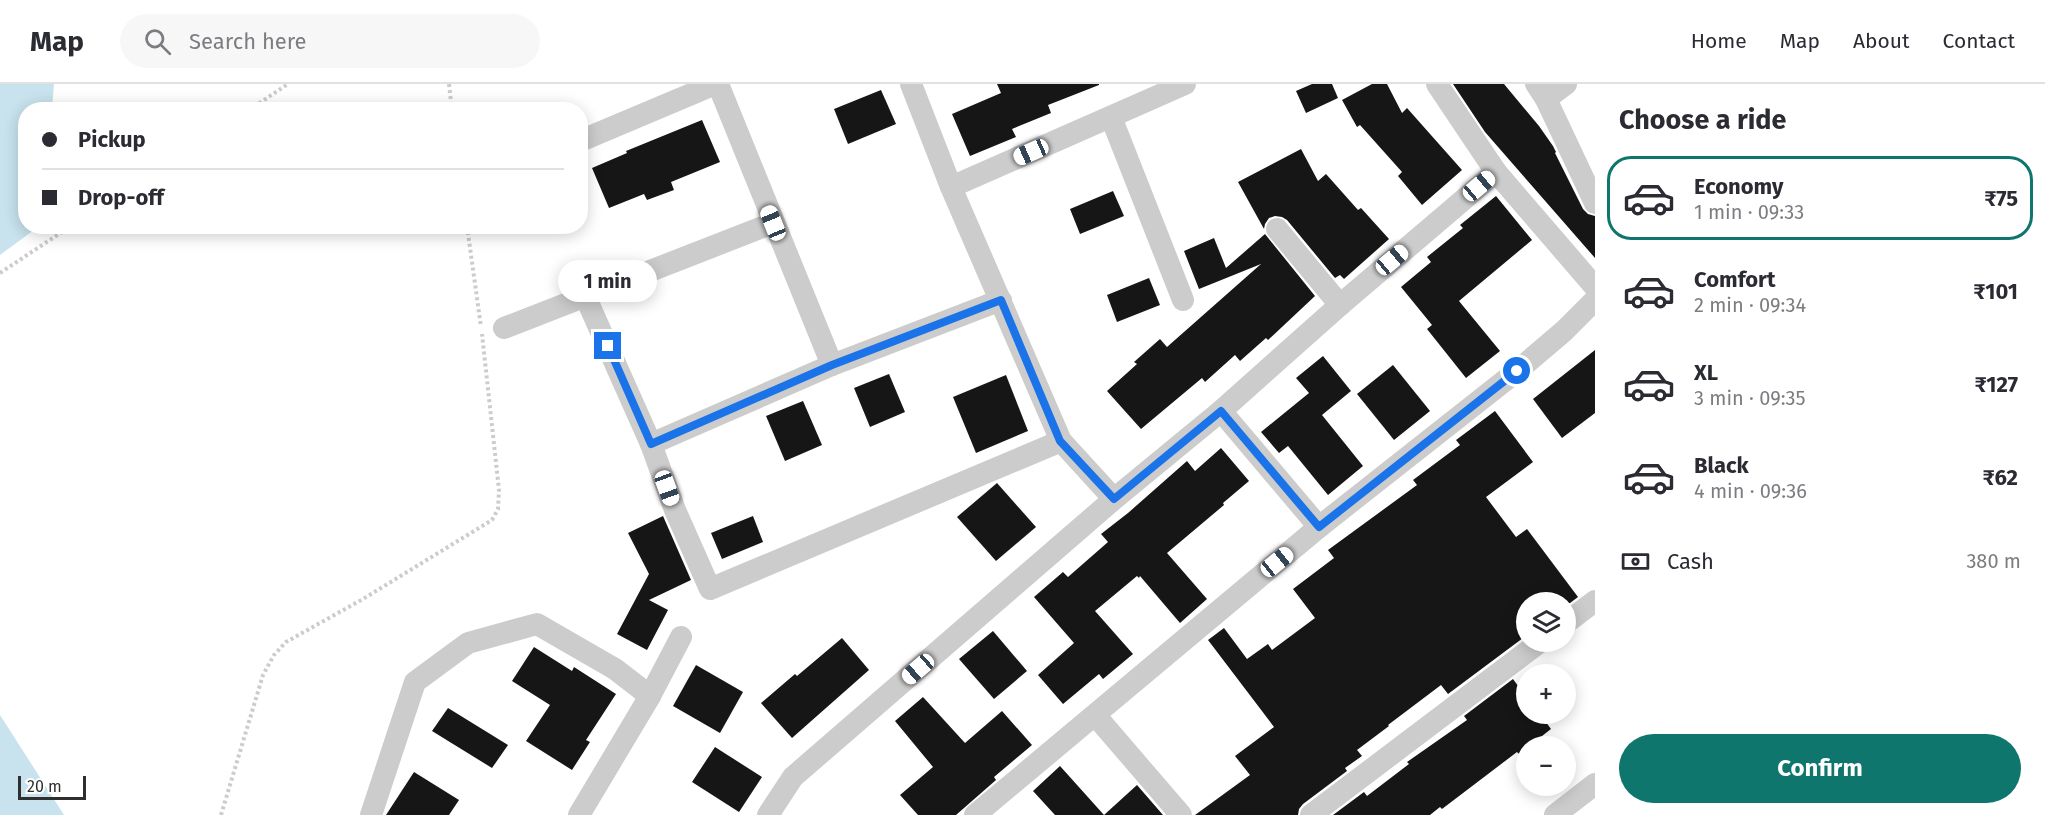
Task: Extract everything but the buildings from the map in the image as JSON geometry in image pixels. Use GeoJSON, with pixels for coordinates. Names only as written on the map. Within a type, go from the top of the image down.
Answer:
{"type":"FeatureCollection","features":[{"type":"Feature","properties":{"kind":"street"},"geometry":{"type":"LineString","coordinates":[[588,138],[716,84],[832,365]]}},
{"type":"Feature","properties":{"kind":"street"},"geometry":{"type":"LineString","coordinates":[[911,84],[951,187],[1060,441],[1114,499]]}},
{"type":"Feature","properties":{"kind":"street"},"geometry":{"type":"LineString","coordinates":[[951,187],[1185,84]]}},
{"type":"Feature","properties":{"kind":"street"},"geometry":{"type":"LineString","coordinates":[[1437,84],[1496,172],[1595,287]]}},
{"type":"Feature","properties":{"kind":"street"},"geometry":{"type":"LineString","coordinates":[[1566,84],[1541,91],[1594,198]]}},
{"type":"Feature","properties":{"kind":"street"},"geometry":{"type":"LineString","coordinates":[[1111,117],[1183,300]]}},
{"type":"Feature","properties":{"kind":"street"},"geometry":{"type":"LineString","coordinates":[[768,815],[793,777],[1496,172]]}},
{"type":"Feature","properties":{"kind":"street"},"geometry":{"type":"LineString","coordinates":[[504,328],[586,298],[773,223]]}},
{"type":"Feature","properties":{"kind":"street"},"geometry":{"type":"LineString","coordinates":[[1277,230],[1340,305]]}},
{"type":"Feature","properties":{"kind":"street"},"geometry":{"type":"LineString","coordinates":[[586,298],[651,444],[675,510],[710,589],[1060,441]]}},
{"type":"Feature","properties":{"kind":"street"},"geometry":{"type":"LineString","coordinates":[[651,444],[832,365],[1001,300]]}},
{"type":"Feature","properties":{"kind":"street"},"geometry":{"type":"LineString","coordinates":[[975,815],[1319,527],[1517,371],[1564,331],[1595,300]]}},
{"type":"Feature","properties":{"kind":"street"},"geometry":{"type":"LineString","coordinates":[[1221,411],[1319,527]]}},
{"type":"Feature","properties":{"kind":"street"},"geometry":{"type":"LineString","coordinates":[[1576,615],[1595,601]]}},
{"type":"Feature","properties":{"kind":"street"},"geometry":{"type":"LineString","coordinates":[[371,815],[415,682],[468,643],[537,624],[615,669],[650,696]]}},
{"type":"Feature","properties":{"kind":"street"},"geometry":{"type":"LineString","coordinates":[[579,815],[650,696],[681,637]]}},
{"type":"Feature","properties":{"kind":"street"},"geometry":{"type":"LineString","coordinates":[[1311,815],[1527,652]]}},
{"type":"Feature","properties":{"kind":"street"},"geometry":{"type":"LineString","coordinates":[[1095,715],[1181,815]]}},
{"type":"Feature","properties":{"kind":"street"},"geometry":{"type":"LineString","coordinates":[[1555,815],[1595,784]]}},
{"type":"Feature","properties":{"kind":"path"},"geometry":{"type":"LineString","coordinates":[[261,102],[288,84]]}},
{"type":"Feature","properties":{"kind":"path"},"geometry":{"type":"LineString","coordinates":[[449,84],[451,102]]}},
{"type":"Feature","properties":{"kind":"path"},"geometry":{"type":"LineString","coordinates":[[0,273],[59,234]]}},
{"type":"Feature","properties":{"kind":"path"},"geometry":{"type":"LineString","coordinates":[[221,815],[263,675],[274,655],[286,642],[363,599],[492,520],[498,508],[498,480],[468,234]]}},
{"type":"Feature","properties":{"kind":"water"},"geometry":{"type":"Polygon","coordinates":[[[0,84],[54,84],[53,102],[18,102],[18,234],[28,234],[0,255],[0,84]]]}},
{"type":"Feature","properties":{"kind":"water"},"geometry":{"type":"Polygon","coordinates":[[[0,715],[64,815],[0,815],[0,715]]]}},
{"type":"Feature","properties":{"kind":"route"},"geometry":{"type":"LineString","coordinates":[[608,346],[651,444],[832,365],[1001,300],[1060,441],[1114,499],[1221,411],[1319,527],[1373,487],[1517,371]]}}]}
